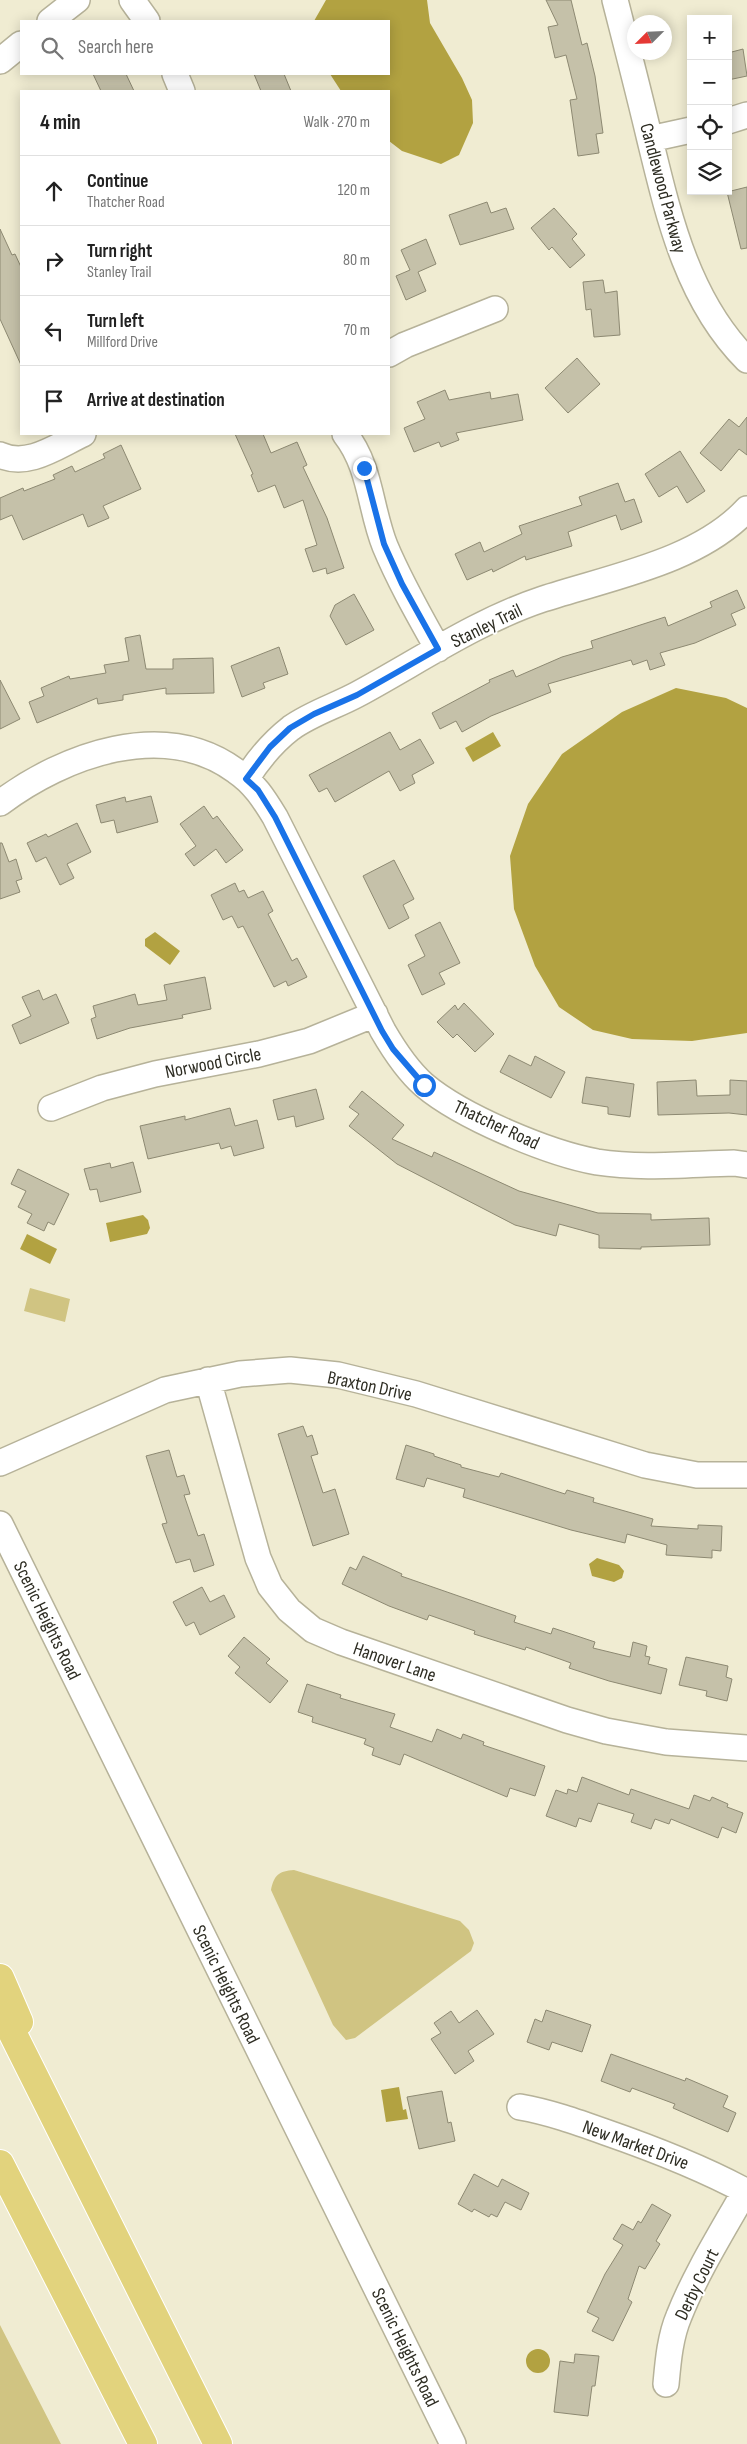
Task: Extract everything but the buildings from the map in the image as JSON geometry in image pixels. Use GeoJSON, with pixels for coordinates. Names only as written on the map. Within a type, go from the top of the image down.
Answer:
{"type":"FeatureCollection","features":[{"type":"Feature","properties":{"kind":"highway"},"geometry":{"type":"LineString","coordinates":[[0,1978],[101,2209]]}},
{"type":"Feature","properties":{"kind":"highway"},"geometry":{"type":"LineString","coordinates":[[0,2008],[218,2444]]}},
{"type":"Feature","properties":{"kind":"highway"},"geometry":{"type":"LineString","coordinates":[[0,2164],[143,2444]]}},
{"type":"Feature","properties":{"kind":"highway"},"geometry":{"type":"LineString","coordinates":[[0,2184],[42,2247]]}},
{"type":"Feature","properties":{"kind":"street"},"geometry":{"type":"LineString","coordinates":[[51,20],[77,0]]}},
{"type":"Feature","properties":{"kind":"street"},"geometry":{"type":"LineString","coordinates":[[132,0],[146,20]]}},
{"type":"Feature","properties":{"kind":"street","name":"Candlewood Parkway"},"geometry":{"type":"LineString","coordinates":[[615,0],[667,211],[685,262],[710,312],[747,360]]}},
{"type":"Feature","properties":{"kind":"street"},"geometry":{"type":"LineString","coordinates":[[0,61],[20,45]]}},
{"type":"Feature","properties":{"kind":"street"},"geometry":{"type":"LineString","coordinates":[[175,75],[182,90]]}},
{"type":"Feature","properties":{"kind":"street"},"geometry":{"type":"LineString","coordinates":[[732,120],[747,115]]}},
{"type":"Feature","properties":{"kind":"street"},"geometry":{"type":"LineString","coordinates":[[650,139],[687,131]]}},
{"type":"Feature","properties":{"kind":"street"},"geometry":{"type":"LineString","coordinates":[[390,353],[405,345],[495,309]]}},
{"type":"Feature","properties":{"kind":"street"},"geometry":{"type":"LineString","coordinates":[[0,455],[11,460],[28,459],[81,435]]}},
{"type":"Feature","properties":{"kind":"street"},"geometry":{"type":"LineString","coordinates":[[346,435],[364,468],[384,544],[402,584],[438,649]]}},
{"type":"Feature","properties":{"kind":"street","name":"Stanley Trail"},"geometry":{"type":"LineString","coordinates":[[246,779],[270,747],[290,728],[314,714],[357,695],[501,616],[532,603],[663,561],[700,546],[733,524],[747,509]]}},
{"type":"Feature","properties":{"kind":"street","name":"Thatcher Road"},"geometry":{"type":"LineString","coordinates":[[0,802],[43,774],[76,759],[110,750],[146,745],[177,746],[207,754],[236,770],[258,790],[275,817],[393,1049],[424,1085],[467,1113],[530,1142],[564,1154],[632,1165],[734,1163],[747,1165]]}},
{"type":"Feature","properties":{"kind":"street","name":"Norwood Circle"},"geometry":{"type":"LineString","coordinates":[[51,1108],[102,1088],[155,1074],[259,1054],[309,1041],[375,1014]]}},
{"type":"Feature","properties":{"kind":"street","name":"Braxton Drive"},"geometry":{"type":"LineString","coordinates":[[0,1463],[138,1400],[165,1390],[240,1374],[290,1370],[338,1375],[416,1394],[574,1441],[645,1465],[697,1475],[747,1475]]}},
{"type":"Feature","properties":{"kind":"street","name":"Hanover Lane"},"geometry":{"type":"LineString","coordinates":[[208,1380],[258,1558],[270,1586],[289,1610],[313,1630],[341,1642],[590,1726],[646,1740],[747,1748]]}},
{"type":"Feature","properties":{"kind":"street","name":"Scenic Heights Road"},"geometry":{"type":"LineString","coordinates":[[0,1524],[453,2444]]}},
{"type":"Feature","properties":{"kind":"street","name":"New Market Drive"},"geometry":{"type":"LineString","coordinates":[[520,2107],[562,2117],[648,2147],[698,2166],[746,2191]]}},
{"type":"Feature","properties":{"kind":"street","name":"Derby Court"},"geometry":{"type":"LineString","coordinates":[[666,2384],[678,2318],[697,2277],[746,2191]]}},
{"type":"Feature","properties":{"kind":"shaded area"},"geometry":{"type":"Polygon","coordinates":[[[326,0],[427,0],[430,23],[462,78],[472,100],[473,123],[459,155],[441,164],[402,151],[390,142],[390,90],[340,90],[331,75],[390,75],[390,20],[315,20],[326,0]]]}},
{"type":"Feature","properties":{"kind":"shaded area"},"geometry":{"type":"Polygon","coordinates":[[[676,688],[726,698],[747,708],[747,1033],[692,1041],[632,1039],[593,1030],[559,1007],[535,966],[514,909],[510,856],[528,804],[562,754],[622,712],[676,688]]]}},
{"type":"Feature","properties":{"kind":"shaded area"},"geometry":{"type":"Polygon","coordinates":[[[493,732],[501,746],[473,762],[465,748],[493,732]]]}},
{"type":"Feature","properties":{"kind":"shaded area"},"geometry":{"type":"Polygon","coordinates":[[[155,932],[180,951],[170,965],[145,946],[145,939],[155,932]]]}},
{"type":"Feature","properties":{"kind":"shaded area"},"geometry":{"type":"Polygon","coordinates":[[[143,1215],[148,1220],[150,1228],[147,1234],[110,1242],[106,1223],[143,1215]]]}},
{"type":"Feature","properties":{"kind":"shaded area"},"geometry":{"type":"Polygon","coordinates":[[[27,1234],[57,1249],[50,1264],[20,1249],[27,1234]]]}},
{"type":"Feature","properties":{"kind":"shaded area"},"geometry":{"type":"Polygon","coordinates":[[[30,1288],[70,1299],[65,1322],[24,1311],[30,1288]]]}},
{"type":"Feature","properties":{"kind":"shaded area"},"geometry":{"type":"Polygon","coordinates":[[[597,1558],[619,1565],[624,1571],[622,1578],[614,1582],[592,1576],[589,1564],[597,1558]]]}},
{"type":"Feature","properties":{"kind":"shaded area"},"geometry":{"type":"Polygon","coordinates":[[[294,1870],[460,1921],[469,1930],[474,1943],[471,1951],[355,2038],[346,2040],[333,2025],[271,1890],[278,1875],[284,1871],[294,1870]]]}},
{"type":"Feature","properties":{"kind":"shaded area"},"geometry":{"type":"Polygon","coordinates":[[[399,2087],[403,2110],[406,2109],[408,2119],[386,2122],[381,2090],[399,2087]]]}},
{"type":"Feature","properties":{"kind":"shaded area"},"geometry":{"type":"Polygon","coordinates":[[[0,2325],[61,2444],[0,2444],[0,2325]]]}},
{"type":"Feature","properties":{"kind":"shaded area"},"geometry":{"type":"Polygon","coordinates":[[[538,2349],[543,2350],[549,2356],[549,2366],[543,2372],[538,2373],[533,2372],[527,2366],[526,2361],[527,2356],[533,2350],[538,2349]]]}},
{"type":"Feature","properties":{"kind":"route"},"geometry":{"type":"LineString","coordinates":[[364,468],[384,544],[402,584],[438,649],[357,695],[314,714],[290,728],[256,763],[246,779],[258,790],[275,817],[382,1031],[406,1066],[424,1085]]}}]}
